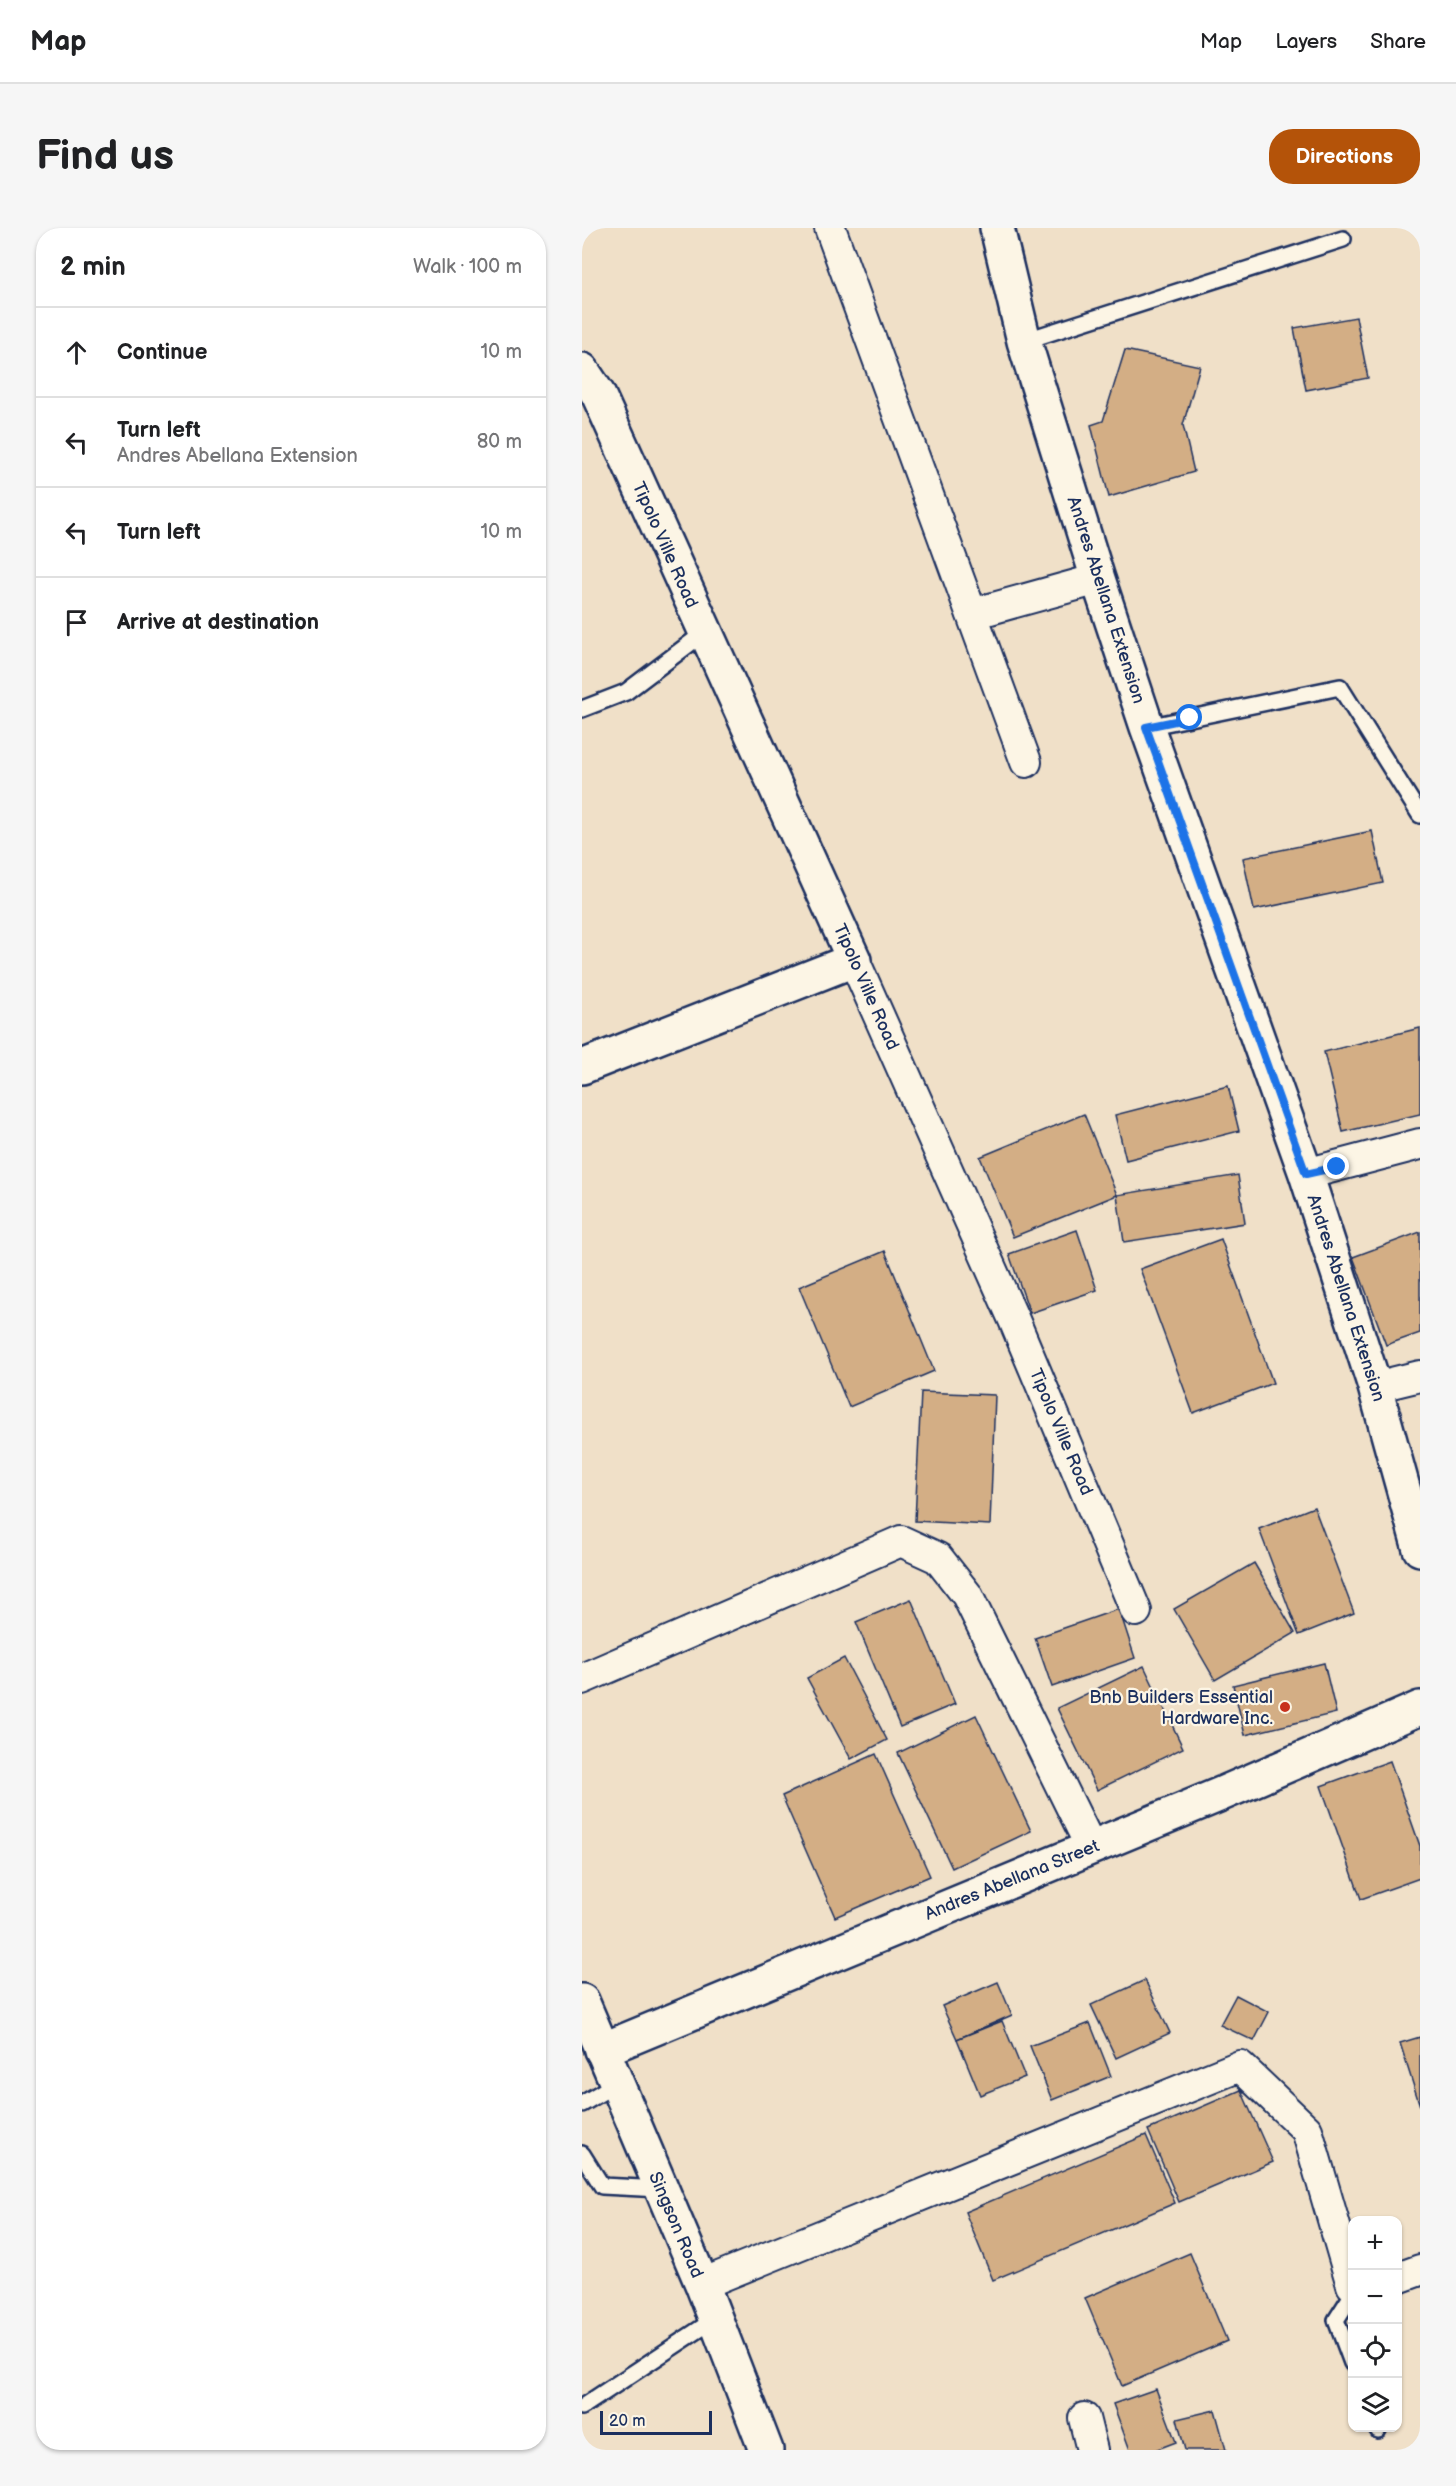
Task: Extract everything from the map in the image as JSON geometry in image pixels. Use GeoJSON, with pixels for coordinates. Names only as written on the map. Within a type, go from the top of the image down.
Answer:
{"type":"FeatureCollection","features":[{"type":"Feature","properties":{"kind":"street"},"geometry":{"type":"LineString","coordinates":[[830,228],[1026,762]]}},
{"type":"Feature","properties":{"kind":"street","name":"Andres Abellana Extension"},"geometry":{"type":"LineString","coordinates":[[997,228],[1024,341],[1098,579],[1146,727],[1306,1174],[1375,1387],[1420,1549]]}},
{"type":"Feature","properties":{"kind":"street","name":"Tipolo Ville Road"},"geometry":{"type":"LineString","coordinates":[[584,378],[598,394],[855,960],[1014,1320],[1136,1611]]}},
{"type":"Feature","properties":{"kind":"street"},"geometry":{"type":"LineString","coordinates":[[972,614],[1098,579]]}},
{"type":"Feature","properties":{"kind":"street"},"geometry":{"type":"LineString","coordinates":[[582,1067],[855,960]]}},
{"type":"Feature","properties":{"kind":"street"},"geometry":{"type":"LineString","coordinates":[[1306,1174],[1420,1144]]}},
{"type":"Feature","properties":{"kind":"street"},"geometry":{"type":"LineString","coordinates":[[1375,1387],[1420,1376]]}},
{"type":"Feature","properties":{"kind":"street"},"geometry":{"type":"LineString","coordinates":[[582,1679],[900,1541],[938,1557],[967,1595],[1091,1847]]}},
{"type":"Feature","properties":{"kind":"street","name":"Andres Abellana Street"},"geometry":{"type":"LineString","coordinates":[[602,2049],[1221,1794],[1420,1707]]}},
{"type":"Feature","properties":{"kind":"street","name":"Singson Road"},"geometry":{"type":"LineString","coordinates":[[582,2001],[702,2284],[766,2450]]}},
{"type":"Feature","properties":{"kind":"street"},"geometry":{"type":"LineString","coordinates":[[702,2284],[1240,2066],[1307,2130],[1349,2270]]}},
{"type":"Feature","properties":{"kind":"street"},"geometry":{"type":"LineString","coordinates":[[1402,2277],[1420,2270]]}},
{"type":"Feature","properties":{"kind":"street"},"geometry":{"type":"LineString","coordinates":[[1084,2418],[1092,2450]]}},
{"type":"Feature","properties":{"kind":"lane"},"geometry":{"type":"LineString","coordinates":[[1024,341],[1344,239]]}},
{"type":"Feature","properties":{"kind":"lane"},"geometry":{"type":"LineString","coordinates":[[582,709],[626,692],[705,632]]}},
{"type":"Feature","properties":{"kind":"lane"},"geometry":{"type":"LineString","coordinates":[[1146,727],[1340,687],[1420,815]]}},
{"type":"Feature","properties":{"kind":"lane"},"geometry":{"type":"LineString","coordinates":[[582,2104],[616,2083]]}},
{"type":"Feature","properties":{"kind":"lane"},"geometry":{"type":"LineString","coordinates":[[582,2154],[602,2186],[661,2189]]}},
{"type":"Feature","properties":{"kind":"lane"},"geometry":{"type":"LineString","coordinates":[[1348,2302],[1336,2320],[1348,2350]]}},
{"type":"Feature","properties":{"kind":"lane"},"geometry":{"type":"LineString","coordinates":[[582,2407],[715,2319]]}},
{"type":"Feature","properties":{"kind":"building"},"geometry":{"type":"Polygon","coordinates":[[[1356,317],[1368,378],[1306,390],[1294,328],[1356,317]]]}},
{"type":"Feature","properties":{"kind":"building"},"geometry":{"type":"Polygon","coordinates":[[[1125,350],[1200,366],[1183,425],[1194,472],[1109,497],[1091,425],[1103,421],[1125,350]]]}},
{"type":"Feature","properties":{"kind":"building"},"geometry":{"type":"Polygon","coordinates":[[[1372,831],[1383,883],[1254,910],[1243,858],[1372,831]]]}},
{"type":"Feature","properties":{"kind":"building"},"geometry":{"type":"Polygon","coordinates":[[[1420,1028],[1420,1114],[1343,1132],[1324,1052],[1420,1028]]]}},
{"type":"Feature","properties":{"kind":"building"},"geometry":{"type":"Polygon","coordinates":[[[1228,1086],[1239,1131],[1126,1160],[1115,1115],[1228,1086]]]}},
{"type":"Feature","properties":{"kind":"building"},"geometry":{"type":"Polygon","coordinates":[[[1084,1114],[1117,1195],[1013,1237],[980,1157],[1084,1114]]]}},
{"type":"Feature","properties":{"kind":"building"},"geometry":{"type":"Polygon","coordinates":[[[1238,1175],[1245,1223],[1124,1242],[1117,1195],[1238,1175]]]}},
{"type":"Feature","properties":{"kind":"building"},"geometry":{"type":"Polygon","coordinates":[[[1077,1230],[1097,1290],[1030,1313],[1009,1254],[1077,1230]]]}},
{"type":"Feature","properties":{"kind":"building"},"geometry":{"type":"Polygon","coordinates":[[[1420,1232],[1420,1333],[1386,1345],[1353,1257],[1420,1232]]]}},
{"type":"Feature","properties":{"kind":"building"},"geometry":{"type":"Polygon","coordinates":[[[1221,1239],[1273,1383],[1193,1413],[1140,1269],[1221,1239]]]}},
{"type":"Feature","properties":{"kind":"building"},"geometry":{"type":"Polygon","coordinates":[[[885,1251],[934,1371],[849,1407],[799,1287],[885,1251]]]}},
{"type":"Feature","properties":{"kind":"building"},"geometry":{"type":"Polygon","coordinates":[[[921,1392],[995,1395],[990,1525],[915,1521],[921,1392]]]}},
{"type":"Feature","properties":{"kind":"building"},"geometry":{"type":"Polygon","coordinates":[[[1314,1507],[1354,1613],[1299,1635],[1259,1529],[1314,1507]]]}},
{"type":"Feature","properties":{"kind":"building"},"geometry":{"type":"Polygon","coordinates":[[[1254,1563],[1295,1633],[1215,1680],[1174,1609],[1254,1563]]]}},
{"type":"Feature","properties":{"kind":"building"},"geometry":{"type":"Polygon","coordinates":[[[911,1599],[955,1704],[900,1727],[856,1622],[911,1599]]]}},
{"type":"Feature","properties":{"kind":"building"},"geometry":{"type":"Polygon","coordinates":[[[1119,1609],[1135,1658],[1052,1687],[1035,1638],[1119,1609]]]}},
{"type":"Feature","properties":{"kind":"building"},"geometry":{"type":"Polygon","coordinates":[[[844,1658],[887,1740],[851,1759],[807,1678],[844,1658]]]}},
{"type":"Feature","properties":{"kind":"building"},"geometry":{"type":"Polygon","coordinates":[[[1324,1663],[1336,1713],[1245,1735],[1233,1685],[1324,1663]]]}},
{"type":"Feature","properties":{"kind":"building"},"geometry":{"type":"Polygon","coordinates":[[[1144,1666],[1183,1748],[1097,1790],[1057,1708],[1144,1666]]]}},
{"type":"Feature","properties":{"kind":"building"},"geometry":{"type":"Polygon","coordinates":[[[976,1715],[1031,1831],[952,1868],[898,1753],[976,1715]]]}},
{"type":"Feature","properties":{"kind":"building"},"geometry":{"type":"Polygon","coordinates":[[[876,1754],[930,1876],[835,1917],[782,1796],[876,1754]]]}},
{"type":"Feature","properties":{"kind":"building"},"geometry":{"type":"Polygon","coordinates":[[[1390,1761],[1420,1846],[1420,1878],[1361,1899],[1321,1786],[1390,1761]]]}},
{"type":"Feature","properties":{"kind":"building"},"geometry":{"type":"Polygon","coordinates":[[[1145,1980],[1170,2033],[1116,2058],[1091,2005],[1145,1980]]]}},
{"type":"Feature","properties":{"kind":"building"},"geometry":{"type":"Polygon","coordinates":[[[998,1982],[1012,2015],[957,2039],[942,2006],[998,1982]]]}},
{"type":"Feature","properties":{"kind":"building"},"geometry":{"type":"Polygon","coordinates":[[[1236,1995],[1269,2012],[1254,2041],[1220,2025],[1236,1995]]]}},
{"type":"Feature","properties":{"kind":"building"},"geometry":{"type":"Polygon","coordinates":[[[1002,2021],[1025,2077],[980,2095],[957,2039],[1002,2021]]]}},
{"type":"Feature","properties":{"kind":"building"},"geometry":{"type":"Polygon","coordinates":[[[1090,2023],[1111,2076],[1052,2100],[1030,2046],[1090,2023]]]}},
{"type":"Feature","properties":{"kind":"building"},"geometry":{"type":"Polygon","coordinates":[[[1420,2037],[1420,2106],[1400,2043],[1420,2037]]]}},
{"type":"Feature","properties":{"kind":"building"},"geometry":{"type":"Polygon","coordinates":[[[1241,2090],[1273,2162],[1179,2202],[1148,2130],[1241,2090]]]}},
{"type":"Feature","properties":{"kind":"building"},"geometry":{"type":"Polygon","coordinates":[[[1146,2135],[1175,2203],[993,2280],[965,2212],[1146,2135]]]}},
{"type":"Feature","properties":{"kind":"building"},"geometry":{"type":"Polygon","coordinates":[[[1190,2253],[1227,2341],[1122,2386],[1085,2298],[1190,2253]]]}},
{"type":"Feature","properties":{"kind":"building"},"geometry":{"type":"Polygon","coordinates":[[[1156,2389],[1176,2442],[1155,2450],[1130,2450],[1113,2404],[1156,2389]]]}},
{"type":"Feature","properties":{"kind":"building"},"geometry":{"type":"Polygon","coordinates":[[[1215,2410],[1226,2450],[1185,2450],[1177,2419],[1215,2410]]]}},
{"type":"Feature","properties":{"kind":"place","name":"Bnb Builders Essential Hardware Inc."},"geometry":{"type":"Point","coordinates":[1285,1707]}},
{"type":"Feature","properties":{"kind":"route"},"geometry":{"type":"LineString","coordinates":[[1190,718],[1146,727],[1306,1174],[1337,1167]]}}]}
